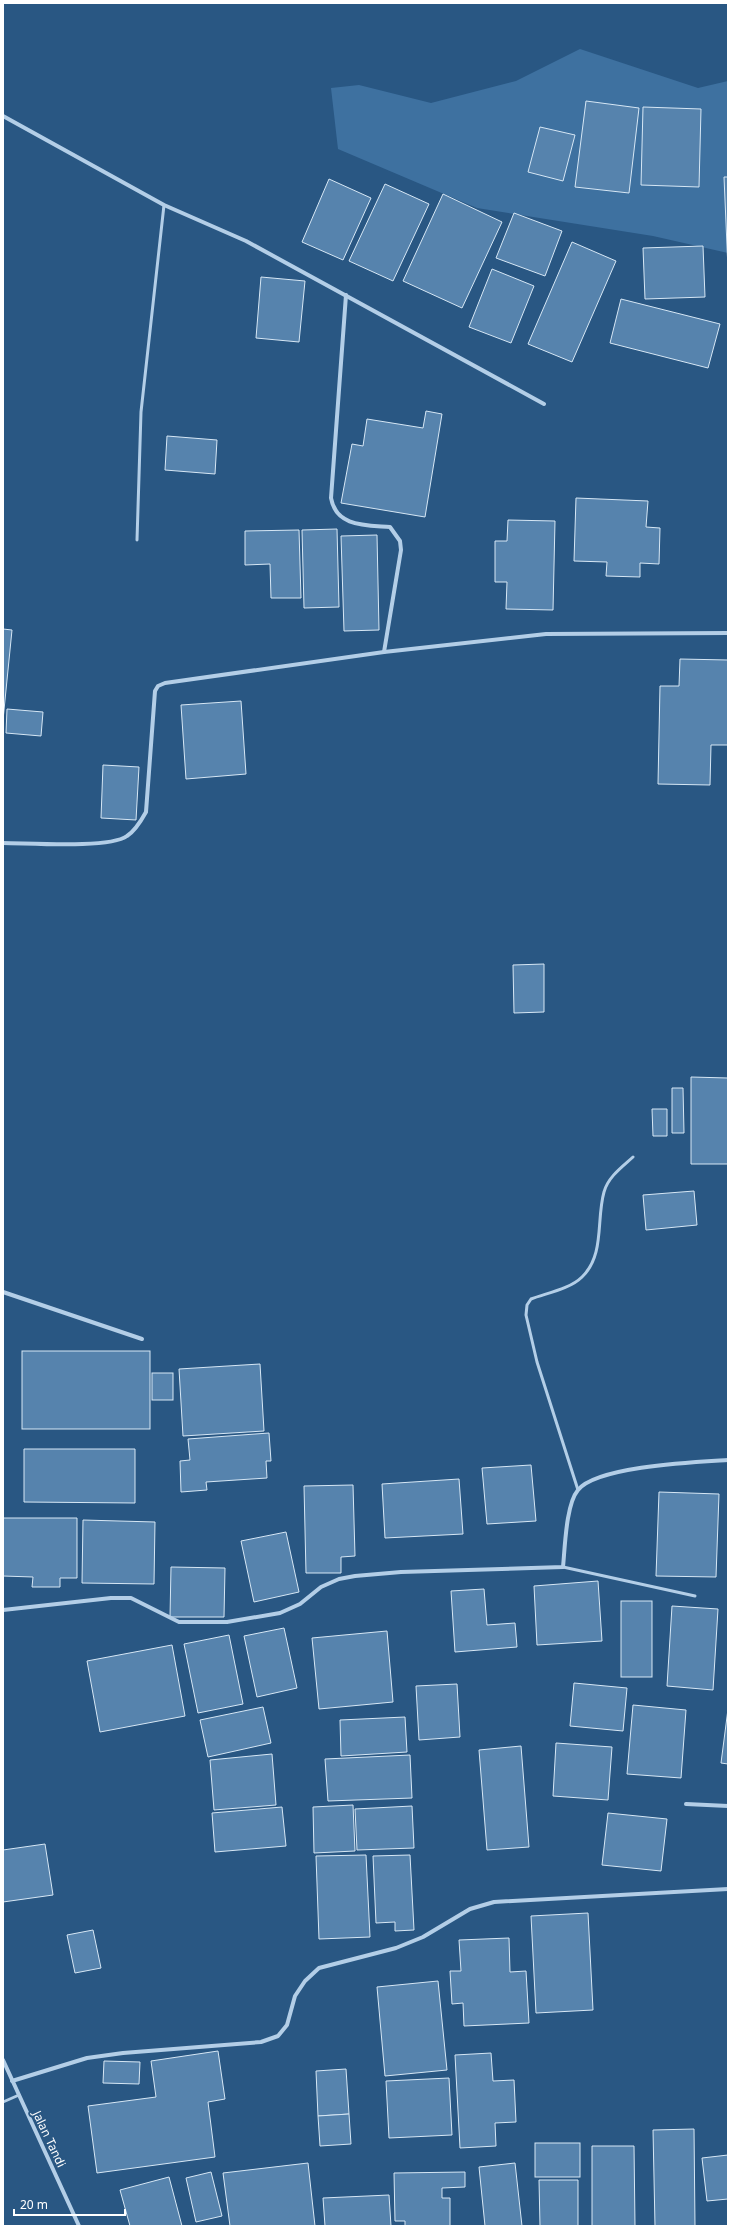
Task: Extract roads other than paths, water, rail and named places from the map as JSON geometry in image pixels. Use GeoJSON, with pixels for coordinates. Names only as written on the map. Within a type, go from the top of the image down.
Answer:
{"type":"FeatureCollection","features":[{"type":"Feature","properties":{"kind":"street"},"geometry":{"type":"LineString","coordinates":[[3,116],[164,205],[246,241],[544,404]]}},
{"type":"Feature","properties":{"kind":"street"},"geometry":{"type":"LineString","coordinates":[[346,295],[331,498],[333,508],[341,517],[357,524],[390,527],[400,541],[401,550],[384,652]]}},
{"type":"Feature","properties":{"kind":"street"},"geometry":{"type":"LineString","coordinates":[[3,843],[115,841],[126,837],[137,826],[146,812],[154,691],[161,684],[384,652],[546,634],[728,633]]}},
{"type":"Feature","properties":{"kind":"street"},"geometry":{"type":"LineString","coordinates":[[3,1292],[142,1339]]}},
{"type":"Feature","properties":{"kind":"street"},"geometry":{"type":"LineString","coordinates":[[3,1610],[111,1598],[131,1598],[179,1622],[227,1622],[280,1613],[300,1604],[320,1587],[339,1579],[356,1576],[401,1572],[562,1567],[571,1505],[578,1490],[593,1479],[623,1471],[728,1460]]}},
{"type":"Feature","properties":{"kind":"street"},"geometry":{"type":"LineString","coordinates":[[686,1804],[728,1806]]}},
{"type":"Feature","properties":{"kind":"street"},"geometry":{"type":"LineString","coordinates":[[12,2081],[87,2058],[123,2053],[261,2042],[278,2036],[287,2025],[295,1996],[305,1980],[319,1968],[396,1948],[423,1936],[470,1909],[494,1902],[728,1889]]}},
{"type":"Feature","properties":{"kind":"street","name":"Jalan Tandi"},"geometry":{"type":"LineString","coordinates":[[3,2060],[18,2096],[80,2226]]}},
{"type":"Feature","properties":{"kind":"lane"},"geometry":{"type":"LineString","coordinates":[[137,540],[141,412],[164,205]]}},
{"type":"Feature","properties":{"kind":"lane"},"geometry":{"type":"LineString","coordinates":[[578,1490],[537,1362],[526,1315],[527,1305],[531,1299],[582,1278],[593,1265],[600,1232],[604,1192],[610,1178],[633,1157]]}},
{"type":"Feature","properties":{"kind":"lane"},"geometry":{"type":"LineString","coordinates":[[562,1567],[695,1596]]}},
{"type":"Feature","properties":{"kind":"lane"},"geometry":{"type":"LineString","coordinates":[[3,2102],[18,2096]]}}]}
